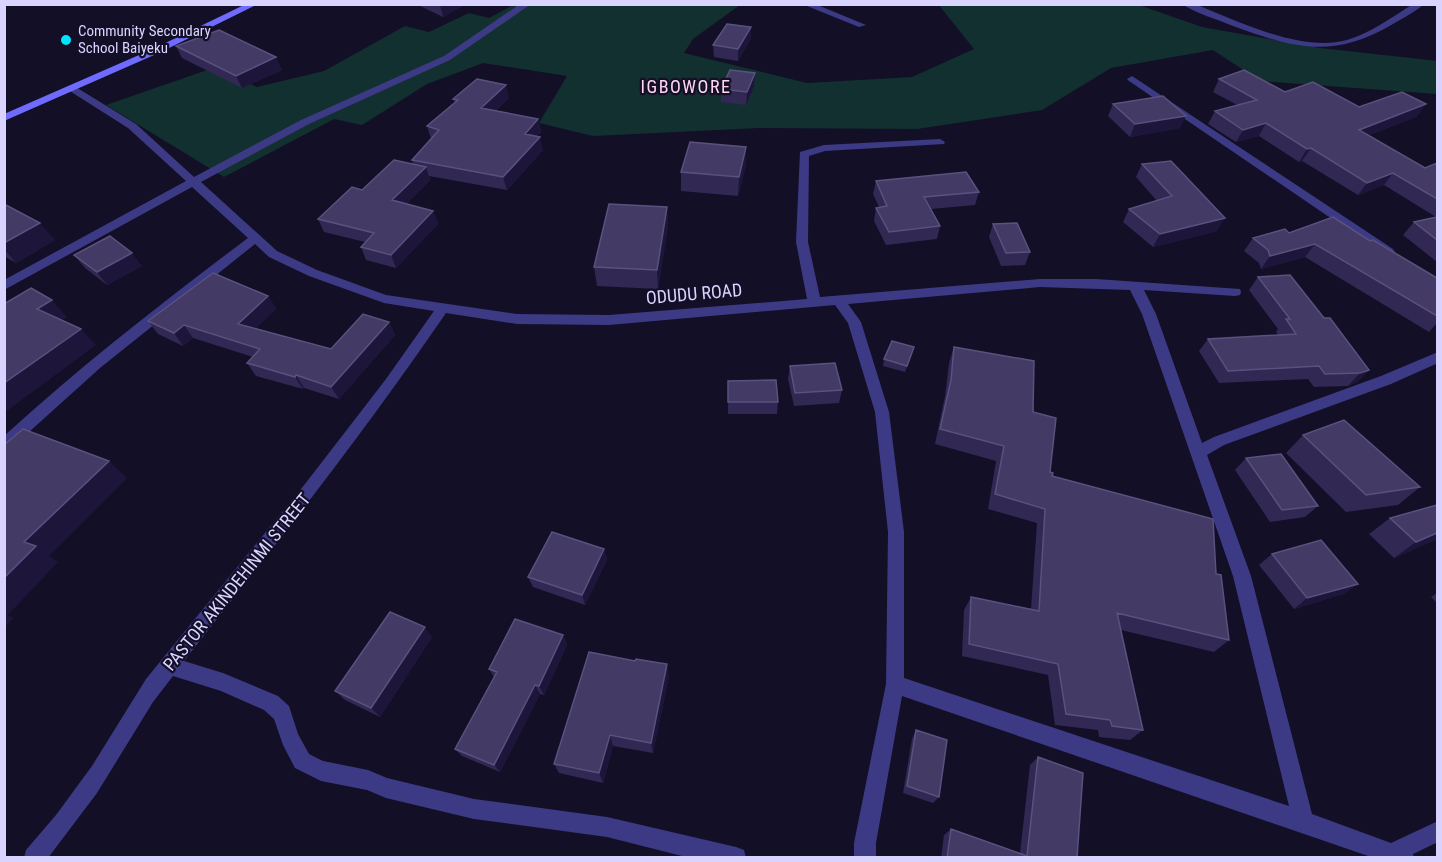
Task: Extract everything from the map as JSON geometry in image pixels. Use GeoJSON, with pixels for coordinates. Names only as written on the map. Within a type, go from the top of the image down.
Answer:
{"type":"FeatureCollection","features":[{"type":"Feature","properties":{"kind":"main road"},"geometry":{"type":"LineString","coordinates":[[4,118],[254,4]]}},
{"type":"Feature","properties":{"kind":"street"},"geometry":{"type":"LineString","coordinates":[[4,286],[194,181],[336,107],[420,72],[459,50],[527,4]]}},
{"type":"Feature","properties":{"kind":"street"},"geometry":{"type":"LineString","coordinates":[[806,4],[862,25]]}},
{"type":"Feature","properties":{"kind":"street"},"geometry":{"type":"LineString","coordinates":[[1186,4],[1291,40],[1327,45],[1353,41],[1420,4]]}},
{"type":"Feature","properties":{"kind":"street"},"geometry":{"type":"LineString","coordinates":[[1132,79],[1399,259]]}},
{"type":"Feature","properties":{"kind":"street","name":"ODUDU ROAD"},"geometry":{"type":"LineString","coordinates":[[70,88],[132,126],[273,254],[313,273],[384,299],[518,319],[609,320],[1040,283],[1235,292]]}},
{"type":"Feature","properties":{"kind":"street"},"geometry":{"type":"LineString","coordinates":[[814,302],[802,242],[804,154],[824,148],[940,141]]}},
{"type":"Feature","properties":{"kind":"street"},"geometry":{"type":"LineString","coordinates":[[4,446],[42,409],[108,352],[255,238]]}},
{"type":"Feature","properties":{"kind":"street"},"geometry":{"type":"LineString","coordinates":[[1135,286],[1149,314],[1242,576],[1303,821]]}},
{"type":"Feature","properties":{"kind":"street"},"geometry":{"type":"LineString","coordinates":[[838,300],[854,322],[882,412],[896,532],[895,684],[865,843],[865,858]]}},
{"type":"Feature","properties":{"kind":"street","name":"PASTOR AKINDEHINMI STREET"},"geometry":{"type":"LineString","coordinates":[[34,858],[80,800],[108,759],[134,712],[311,489],[391,383],[443,308]]}},
{"type":"Feature","properties":{"kind":"street"},"geometry":{"type":"LineString","coordinates":[[1199,452],[1219,441],[1386,380],[1437,357]]}},
{"type":"Feature","properties":{"kind":"street"},"geometry":{"type":"LineString","coordinates":[[1189,424],[1219,441]]}},
{"type":"Feature","properties":{"kind":"street"},"geometry":{"type":"LineString","coordinates":[[169,666],[223,682],[271,703],[282,713],[290,738],[302,761],[321,771],[368,780],[386,788],[474,809],[607,827],[736,858]]}},
{"type":"Feature","properties":{"kind":"street"},"geometry":{"type":"LineString","coordinates":[[895,684],[1398,855],[1437,831]]}},
{"type":"Feature","properties":{"kind":"green space"},"geometry":{"type":"Polygon","coordinates":[[[515,4],[740,5],[693,39],[684,53],[807,83],[912,77],[974,49],[938,4],[1139,5],[1202,27],[1320,48],[1438,61],[1437,94],[1260,81],[1213,50],[1111,68],[1042,110],[917,129],[759,128],[593,136],[539,123],[567,76],[483,63],[427,84],[362,125],[334,119],[224,177],[106,105],[213,68],[257,87],[324,71],[405,26],[429,32],[469,13],[489,18],[515,4]]]}},
{"type":"Feature","properties":{"kind":"building"},"geometry":{"type":"Polygon","coordinates":[[[727,24],[751,27],[738,49],[713,45],[727,24]]]}},
{"type":"Feature","properties":{"kind":"building"},"geometry":{"type":"Polygon","coordinates":[[[219,30],[276,57],[236,76],[176,46],[219,30]]]}},
{"type":"Feature","properties":{"kind":"building"},"geometry":{"type":"Polygon","coordinates":[[[730,70],[755,73],[747,92],[721,89],[730,70]]]}},
{"type":"Feature","properties":{"kind":"building"},"geometry":{"type":"Polygon","coordinates":[[[1244,70],[1285,92],[1313,82],[1359,107],[1402,92],[1426,104],[1359,130],[1425,168],[1437,163],[1437,199],[1393,173],[1367,183],[1266,123],[1243,130],[1215,111],[1257,100],[1219,79],[1244,70]]]}},
{"type":"Feature","properties":{"kind":"building"},"geometry":{"type":"Polygon","coordinates":[[[477,79],[506,85],[481,108],[538,119],[525,134],[540,137],[503,177],[412,160],[439,130],[427,126],[458,100],[453,99],[477,79]]]}},
{"type":"Feature","properties":{"kind":"building"},"geometry":{"type":"Polygon","coordinates":[[[1163,96],[1186,116],[1135,124],[1113,104],[1163,96]]]}},
{"type":"Feature","properties":{"kind":"building"},"geometry":{"type":"Polygon","coordinates":[[[690,142],[746,147],[739,177],[681,172],[690,142]]]}},
{"type":"Feature","properties":{"kind":"building"},"geometry":{"type":"Polygon","coordinates":[[[394,160],[426,167],[392,200],[433,211],[391,255],[361,247],[374,233],[318,219],[352,187],[362,190],[394,160]]]}},
{"type":"Feature","properties":{"kind":"building"},"geometry":{"type":"Polygon","coordinates":[[[1171,161],[1225,218],[1160,234],[1129,209],[1172,196],[1142,164],[1171,161]]]}},
{"type":"Feature","properties":{"kind":"building"},"geometry":{"type":"Polygon","coordinates":[[[966,172],[979,192],[924,197],[940,226],[889,232],[876,208],[887,206],[876,181],[966,172]]]}},
{"type":"Feature","properties":{"kind":"building"},"geometry":{"type":"Polygon","coordinates":[[[4,204],[40,223],[4,243],[4,204]]]}},
{"type":"Feature","properties":{"kind":"building"},"geometry":{"type":"Polygon","coordinates":[[[609,204],[667,207],[657,270],[594,267],[609,204]]]}},
{"type":"Feature","properties":{"kind":"building"},"geometry":{"type":"Polygon","coordinates":[[[1333,217],[1370,241],[1373,240],[1437,278],[1437,316],[1315,244],[1270,256],[1268,250],[1253,238],[1285,229],[1289,233],[1333,217]]]}},
{"type":"Feature","properties":{"kind":"building"},"geometry":{"type":"Polygon","coordinates":[[[1437,217],[1437,240],[1414,222],[1437,217]]]}},
{"type":"Feature","properties":{"kind":"building"},"geometry":{"type":"Polygon","coordinates":[[[1017,223],[1030,252],[1006,253],[993,224],[1017,223]]]}},
{"type":"Feature","properties":{"kind":"building"},"geometry":{"type":"Polygon","coordinates":[[[110,236],[132,253],[97,272],[74,255],[110,236]]]}},
{"type":"Feature","properties":{"kind":"building"},"geometry":{"type":"Polygon","coordinates":[[[213,273],[268,296],[238,324],[331,349],[363,314],[389,322],[331,387],[296,375],[295,377],[247,363],[260,349],[184,325],[174,333],[148,321],[213,273]]]}},
{"type":"Feature","properties":{"kind":"building"},"geometry":{"type":"Polygon","coordinates":[[[1290,275],[1324,318],[1330,318],[1369,370],[1360,373],[1325,374],[1319,366],[1228,371],[1208,339],[1296,334],[1286,319],[1290,319],[1258,277],[1290,275]]]}},
{"type":"Feature","properties":{"kind":"building"},"geometry":{"type":"Polygon","coordinates":[[[31,288],[52,300],[37,309],[81,329],[4,383],[4,304],[31,288]]]}},
{"type":"Feature","properties":{"kind":"building"},"geometry":{"type":"Polygon","coordinates":[[[892,341],[914,347],[907,366],[884,359],[892,341]]]}},
{"type":"Feature","properties":{"kind":"building"},"geometry":{"type":"Polygon","coordinates":[[[954,347],[1034,361],[1033,412],[1056,418],[1050,472],[1053,473],[1052,476],[1213,519],[1216,574],[1221,575],[1229,640],[1117,613],[1143,730],[1112,726],[1110,720],[1066,714],[1058,664],[969,644],[971,597],[1039,611],[1045,509],[995,494],[1004,446],[940,429],[951,380],[954,347]]]}},
{"type":"Feature","properties":{"kind":"building"},"geometry":{"type":"Polygon","coordinates":[[[835,363],[842,390],[795,393],[790,366],[835,363]]]}},
{"type":"Feature","properties":{"kind":"building"},"geometry":{"type":"Polygon","coordinates":[[[776,380],[778,402],[728,402],[728,381],[776,380]]]}},
{"type":"Feature","properties":{"kind":"building"},"geometry":{"type":"Polygon","coordinates":[[[1344,420],[1420,487],[1366,495],[1303,435],[1344,420]]]}},
{"type":"Feature","properties":{"kind":"building"},"geometry":{"type":"Polygon","coordinates":[[[23,429],[109,461],[24,542],[36,546],[4,578],[4,445],[23,429]]]}},
{"type":"Feature","properties":{"kind":"building"},"geometry":{"type":"Polygon","coordinates":[[[1281,454],[1318,506],[1282,510],[1246,458],[1281,454]]]}},
{"type":"Feature","properties":{"kind":"building"},"geometry":{"type":"Polygon","coordinates":[[[1437,505],[1437,533],[1416,542],[1390,518],[1437,505]]]}},
{"type":"Feature","properties":{"kind":"building"},"geometry":{"type":"Polygon","coordinates":[[[552,532],[604,549],[582,595],[528,577],[552,532]]]}},
{"type":"Feature","properties":{"kind":"building"},"geometry":{"type":"Polygon","coordinates":[[[1321,540],[1358,584],[1307,598],[1272,554],[1321,540]]]}},
{"type":"Feature","properties":{"kind":"building"},"geometry":{"type":"Polygon","coordinates":[[[390,612],[425,627],[371,708],[335,691],[390,612]]]}},
{"type":"Feature","properties":{"kind":"building"},"geometry":{"type":"Polygon","coordinates":[[[515,619],[563,635],[539,686],[535,685],[494,765],[455,749],[497,672],[489,669],[515,619]]]}},
{"type":"Feature","properties":{"kind":"building"},"geometry":{"type":"Polygon","coordinates":[[[589,652],[635,661],[636,659],[667,664],[651,743],[610,735],[599,773],[554,764],[589,652]]]}},
{"type":"Feature","properties":{"kind":"building"},"geometry":{"type":"Polygon","coordinates":[[[916,730],[947,740],[939,797],[907,786],[916,730]]]}},
{"type":"Feature","properties":{"kind":"building"},"geometry":{"type":"Polygon","coordinates":[[[1038,757],[1083,773],[1077,858],[947,858],[951,829],[1027,856],[1038,757]]]}},
{"type":"Feature","properties":{"kind":"place","name":"Community Secondary School Baiyeku"},"geometry":{"type":"Point","coordinates":[66,40]}},
{"type":"Feature","properties":{"kind":"district","name":"IGBOWORE"},"geometry":{"type":"Point","coordinates":[686,87]}}]}
